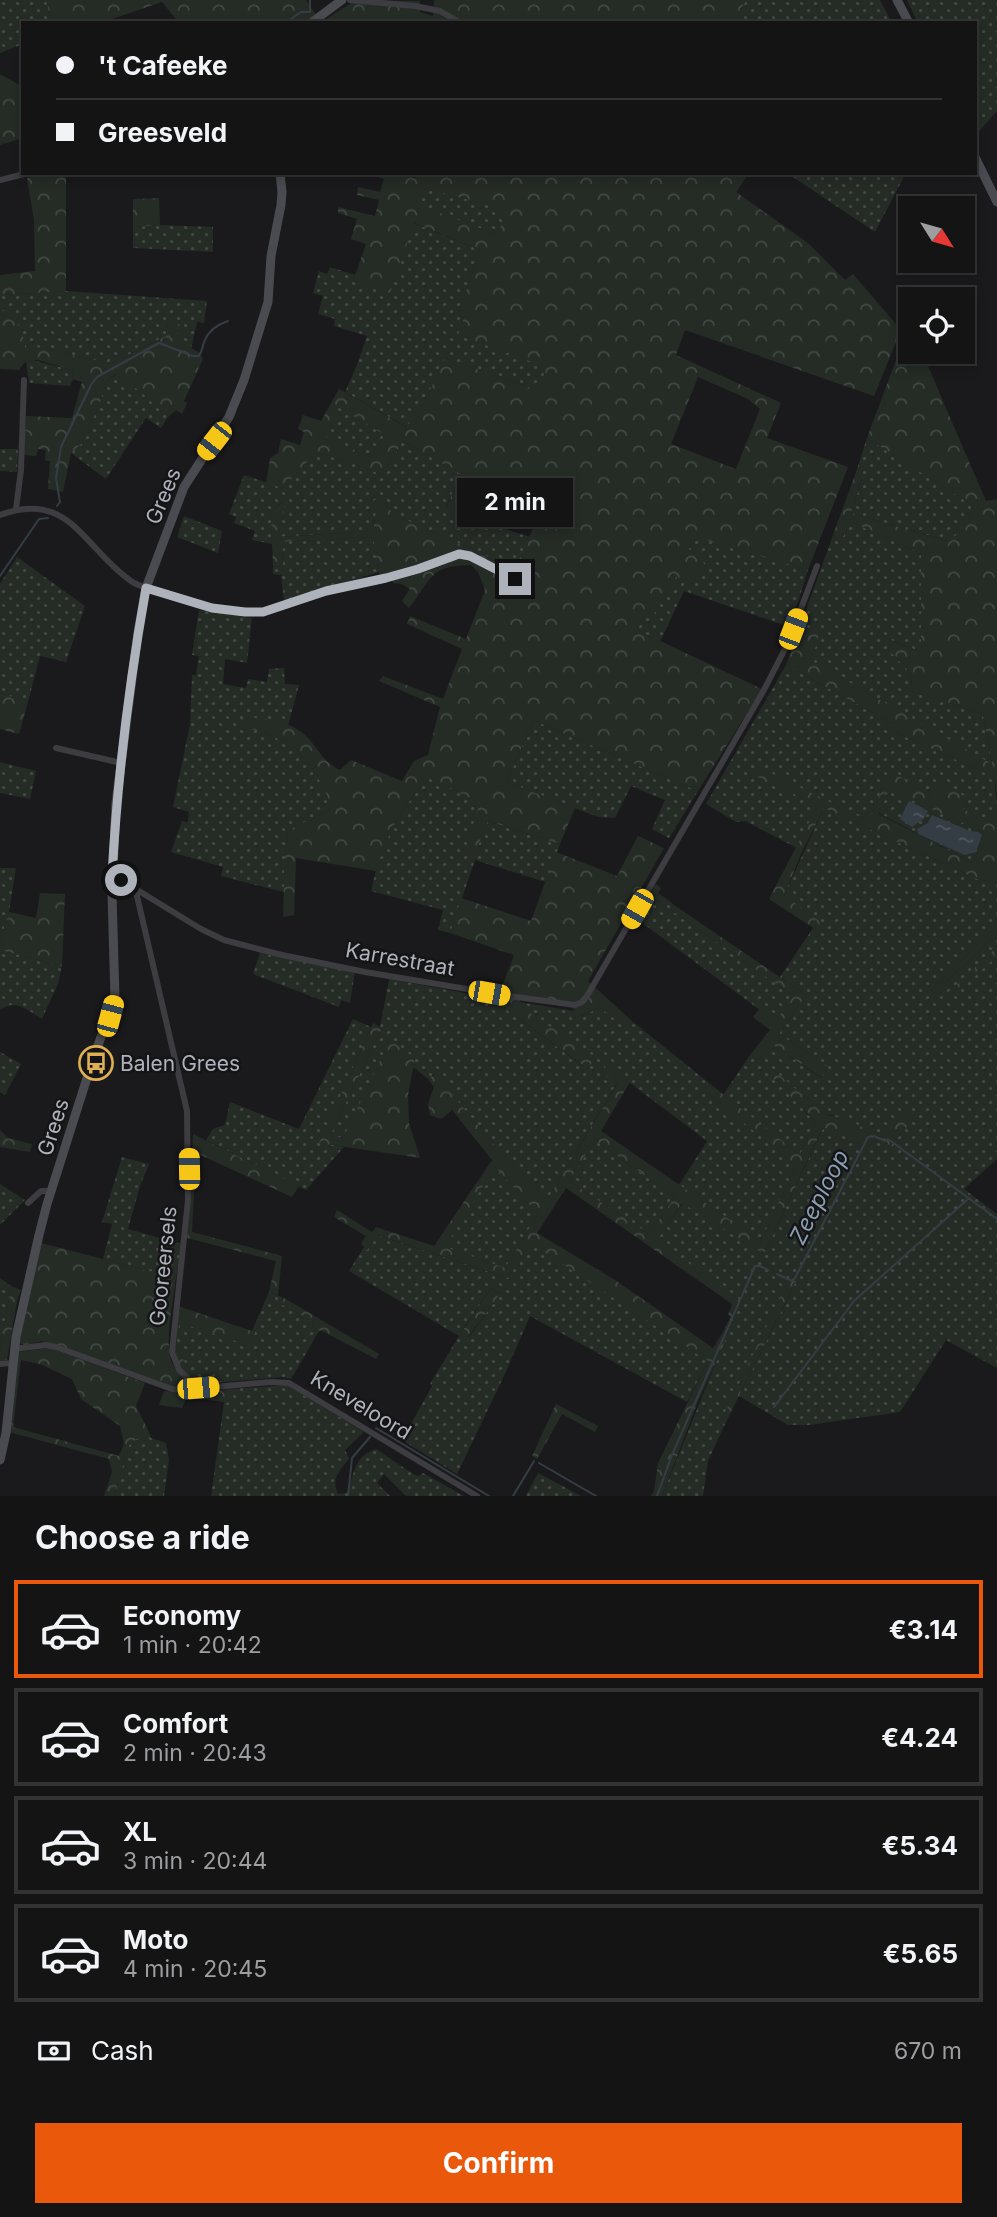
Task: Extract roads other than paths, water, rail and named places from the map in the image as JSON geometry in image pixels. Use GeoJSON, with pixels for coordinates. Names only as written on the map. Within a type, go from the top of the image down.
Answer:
{"type":"FeatureCollection","features":[{"type":"Feature","properties":{"kind":"street"},"geometry":{"type":"LineString","coordinates":[[314,21],[342,0]]}},
{"type":"Feature","properties":{"kind":"street"},"geometry":{"type":"LineString","coordinates":[[349,0],[415,6],[440,11],[458,21]]}},
{"type":"Feature","properties":{"kind":"street"},"geometry":{"type":"LineString","coordinates":[[897,0],[908,21]]}},
{"type":"Feature","properties":{"kind":"street"},"geometry":{"type":"LineString","coordinates":[[977,161],[997,202]]}},
{"type":"Feature","properties":{"kind":"street"},"geometry":{"type":"LineString","coordinates":[[0,180],[21,175]]}},
{"type":"Feature","properties":{"kind":"street","name":"Grees"},"geometry":{"type":"LineString","coordinates":[[0,1460],[6,1433],[14,1349],[39,1235],[93,1059],[115,999],[112,877],[116,803],[146,588],[184,487],[229,417],[244,380],[268,302],[271,256],[281,205],[280,175]]}},
{"type":"Feature","properties":{"kind":"street"},"geometry":{"type":"LineString","coordinates":[[16,509],[21,470],[24,380]]}},
{"type":"Feature","properties":{"kind":"street"},"geometry":{"type":"LineString","coordinates":[[0,515],[16,509],[34,508],[59,514],[70,521],[130,581],[212,608],[253,613],[271,610],[326,591],[386,578],[459,554],[470,556],[515,579]]}},
{"type":"Feature","properties":{"kind":"street","name":"Karrestraat"},"geometry":{"type":"LineString","coordinates":[[112,877],[214,935],[282,956],[567,1005],[582,1002],[769,681],[788,643],[817,566]]}},
{"type":"Feature","properties":{"kind":"street"},"geometry":{"type":"LineString","coordinates":[[57,748],[121,763]]}},
{"type":"Feature","properties":{"kind":"street","name":"Gooreersels"},"geometry":{"type":"LineString","coordinates":[[138,891],[187,1111],[188,1200],[172,1352],[179,1370],[198,1388]]}},
{"type":"Feature","properties":{"kind":"street"},"geometry":{"type":"LineString","coordinates":[[28,1203],[41,1191],[51,1191]]}},
{"type":"Feature","properties":{"kind":"street","name":"Kneveloord"},"geometry":{"type":"LineString","coordinates":[[14,1349],[46,1345],[56,1347],[162,1387],[181,1390],[271,1382],[289,1383],[477,1496]]}},
{"type":"Feature","properties":{"kind":"street"},"geometry":{"type":"LineString","coordinates":[[0,1364],[12,1363]]}},
{"type":"Feature","properties":{"kind":"water"},"geometry":{"type":"Polygon","coordinates":[[[909,801],[928,811],[923,819],[912,827],[900,819],[909,801]]]}},
{"type":"Feature","properties":{"kind":"water"},"geometry":{"type":"Polygon","coordinates":[[[932,815],[982,835],[976,852],[965,855],[918,834],[917,829],[928,823],[932,815]]]}},
{"type":"Feature","properties":{"kind":"waterway"},"geometry":{"type":"LineString","coordinates":[[288,21],[301,12],[310,12],[310,0]]}},
{"type":"Feature","properties":{"kind":"waterway"},"geometry":{"type":"LineString","coordinates":[[57,506],[60,502],[56,478],[61,447],[97,377],[159,343],[199,356],[209,333],[228,321]]}},
{"type":"Feature","properties":{"kind":"waterway"},"geometry":{"type":"LineString","coordinates":[[0,576],[39,519],[48,518]]}},
{"type":"Feature","properties":{"kind":"waterway","name":"Zeeploop"},"geometry":{"type":"LineString","coordinates":[[777,1274],[792,1281],[795,1278],[868,1137],[874,1136],[885,1141],[888,1139],[997,1219]]}},
{"type":"Feature","properties":{"kind":"waterway"},"geometry":{"type":"LineString","coordinates":[[774,1407],[854,1301],[968,1199]]}},
{"type":"Feature","properties":{"kind":"waterway","name":"Zeeploop"},"geometry":{"type":"LineString","coordinates":[[657,1496],[672,1455],[755,1266],[768,1270]]}},
{"type":"Feature","properties":{"kind":"waterway","name":"Zeeploop"},"geometry":{"type":"LineString","coordinates":[[376,1428],[489,1496]]}},
{"type":"Feature","properties":{"kind":"waterway","name":"Zeeploop"},"geometry":{"type":"LineString","coordinates":[[348,1496],[352,1458],[370,1437]]}},
{"type":"Feature","properties":{"kind":"waterway","name":"Zeeploop"},"geometry":{"type":"LineString","coordinates":[[513,1496],[534,1461]]}},
{"type":"Feature","properties":{"kind":"waterway","name":"Zeeploop"},"geometry":{"type":"LineString","coordinates":[[539,1463],[596,1496]]}},
{"type":"Feature","properties":{"kind":"place","name":"Balen Grees"},"geometry":{"type":"Point","coordinates":[96,1063]}}]}
